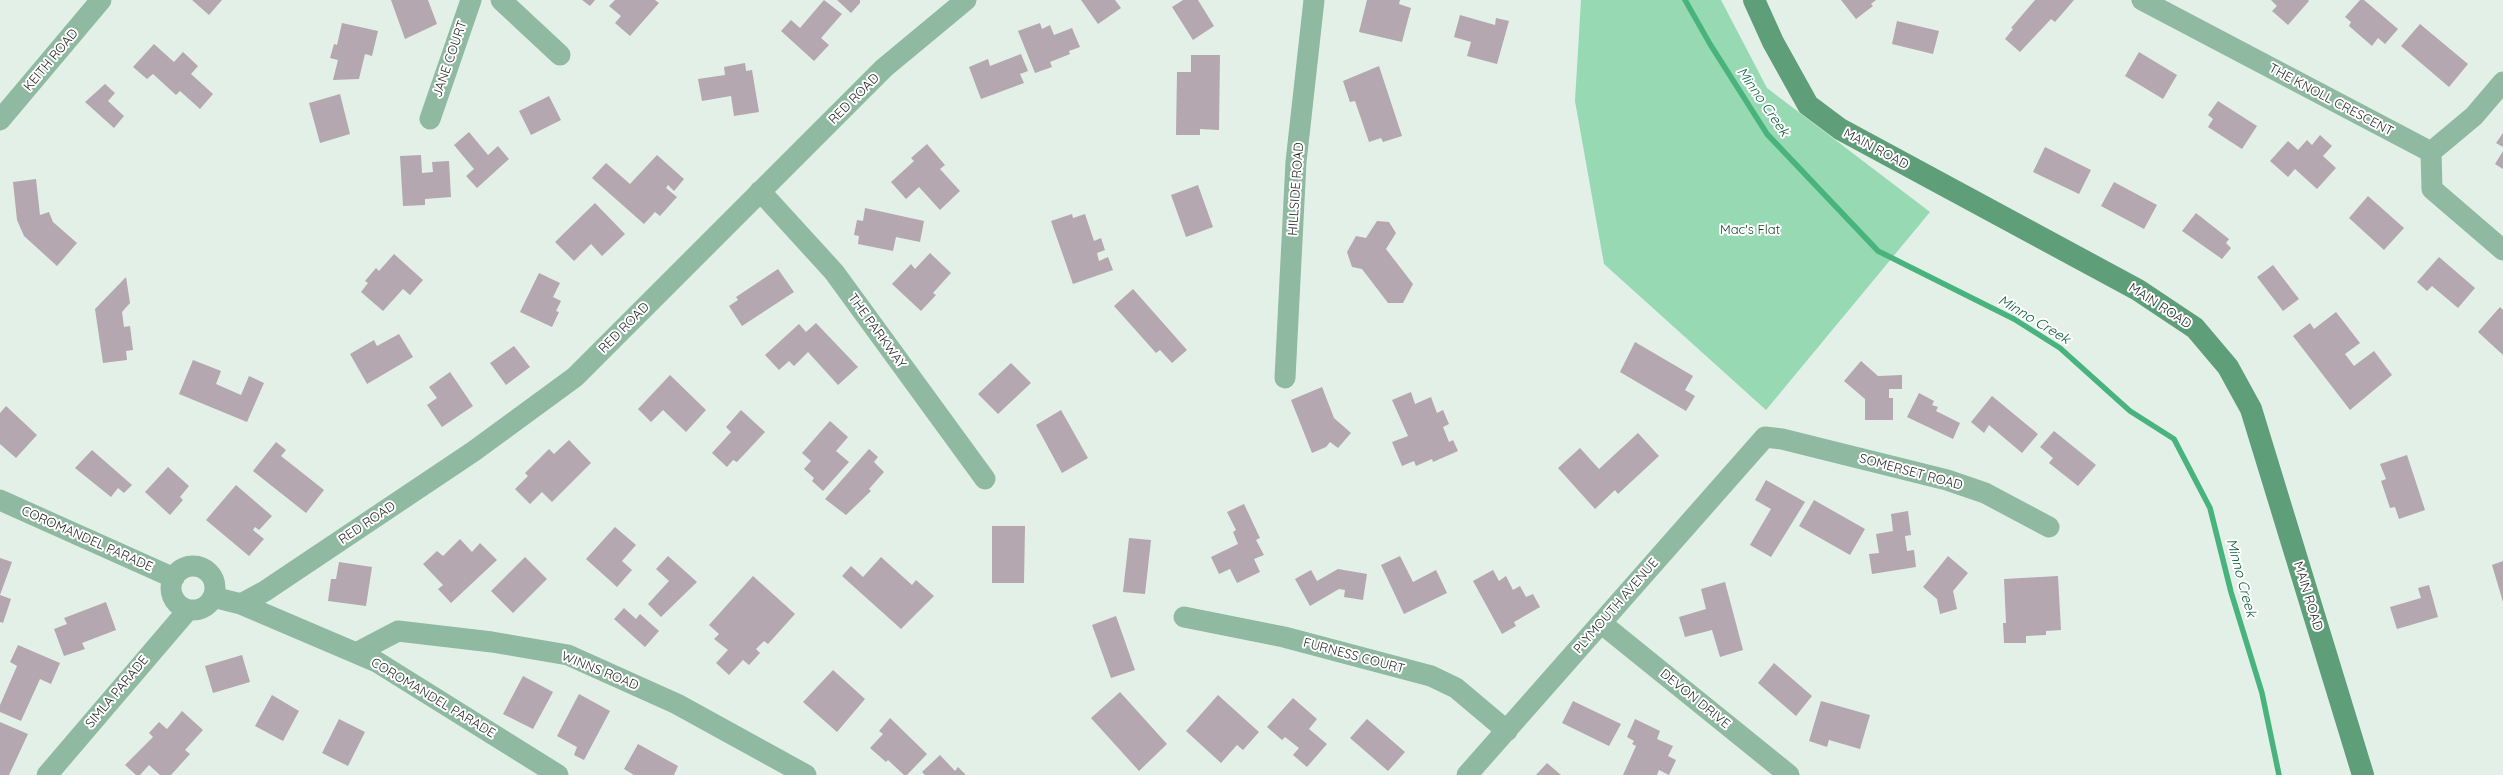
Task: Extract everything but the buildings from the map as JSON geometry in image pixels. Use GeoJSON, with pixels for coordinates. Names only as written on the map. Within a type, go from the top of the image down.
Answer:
{"type":"FeatureCollection","features":[{"type":"Feature","properties":{"kind":"main road","name":"MAIN ROAD"},"geometry":{"type":"LineString","coordinates":[[1754,0],[1773,42],[1808,105],[1840,129],[2138,290],[2195,328],[2228,367],[2251,410],[2363,775]]}},
{"type":"Feature","properties":{"kind":"street","name":"KEITH ROAD"},"geometry":{"type":"LineString","coordinates":[[0,120],[101,0]]}},
{"type":"Feature","properties":{"kind":"street","name":"JANE COURT"},"geometry":{"type":"LineString","coordinates":[[430,119],[471,0]]}},
{"type":"Feature","properties":{"kind":"street"},"geometry":{"type":"LineString","coordinates":[[501,0],[560,55]]}},
{"type":"Feature","properties":{"kind":"street","name":"RED ROAD"},"geometry":{"type":"LineString","coordinates":[[241,604],[265,591],[474,451],[575,377],[884,68],[966,0]]}},
{"type":"Feature","properties":{"kind":"street","name":"HILLSIDE ROAD"},"geometry":{"type":"LineString","coordinates":[[1286,378],[1296,162],[1314,0]]}},
{"type":"Feature","properties":{"kind":"street","name":"THE KNOLL CRESCENT"},"geometry":{"type":"LineString","coordinates":[[2142,0],[2431,152]]}},
{"type":"Feature","properties":{"kind":"street"},"geometry":{"type":"LineString","coordinates":[[2503,82],[2474,116],[2431,152],[2432,189],[2503,250]]}},
{"type":"Feature","properties":{"kind":"street","name":"THE PARKWAY"},"geometry":{"type":"LineString","coordinates":[[760,191],[834,272],[985,479]]}},
{"type":"Feature","properties":{"kind":"street","name":"SOMERSET ROAD"},"geometry":{"type":"LineString","coordinates":[[1765,437],[1782,439],[1948,480],[1986,493],[2049,527]]}},
{"type":"Feature","properties":{"kind":"street","name":"PLYMOUTH AVENUE"},"geometry":{"type":"LineString","coordinates":[[1468,775],[1765,437]]}},
{"type":"Feature","properties":{"kind":"street","name":"COROMANDEL PARADE"},"geometry":{"type":"LineString","coordinates":[[0,500],[174,578]]}},
{"type":"Feature","properties":{"kind":"street"},"geometry":{"type":"LineString","coordinates":[[199,567],[206,570],[214,583],[213,597],[202,608],[188,610],[182,607],[173,597],[172,585],[174,578],[184,568],[199,567]]}},
{"type":"Feature","properties":{"kind":"street","name":"COROMANDEL PARADE"},"geometry":{"type":"LineString","coordinates":[[213,597],[241,604],[377,662],[558,775]]}},
{"type":"Feature","properties":{"kind":"street","name":"SIMLA PARADE"},"geometry":{"type":"LineString","coordinates":[[47,775],[188,610]]}},
{"type":"Feature","properties":{"kind":"street","name":"FURNESS COURT"},"geometry":{"type":"LineString","coordinates":[[1184,617],[1284,637],[1430,676],[1456,688],[1506,731]]}},
{"type":"Feature","properties":{"kind":"street","name":"DEVON DRIVE"},"geometry":{"type":"LineString","coordinates":[[1601,623],[1789,775]]}},
{"type":"Feature","properties":{"kind":"street","name":"WINNS ROAD"},"geometry":{"type":"LineString","coordinates":[[356,653],[398,631],[492,642],[568,655],[677,704],[806,775]]}},
{"type":"Feature","properties":{"kind":"street"},"geometry":{"type":"LineString","coordinates":[[377,662],[381,639]]}},
{"type":"Feature","properties":{"kind":"green space","name":"Mac's Flat"},"geometry":{"type":"Polygon","coordinates":[[[1581,0],[1721,0],[1767,88],[1930,212],[1766,410],[1604,264],[1575,101],[1581,0]]]}},
{"type":"Feature","properties":{"kind":"waterway","name":"Minno Creek"},"geometry":{"type":"LineString","coordinates":[[1685,0],[1710,44],[1767,134],[1878,251],[2014,319],[2060,348],[2130,411],[2174,439],[2210,508],[2231,592],[2262,693],[2279,775]]}}]}
